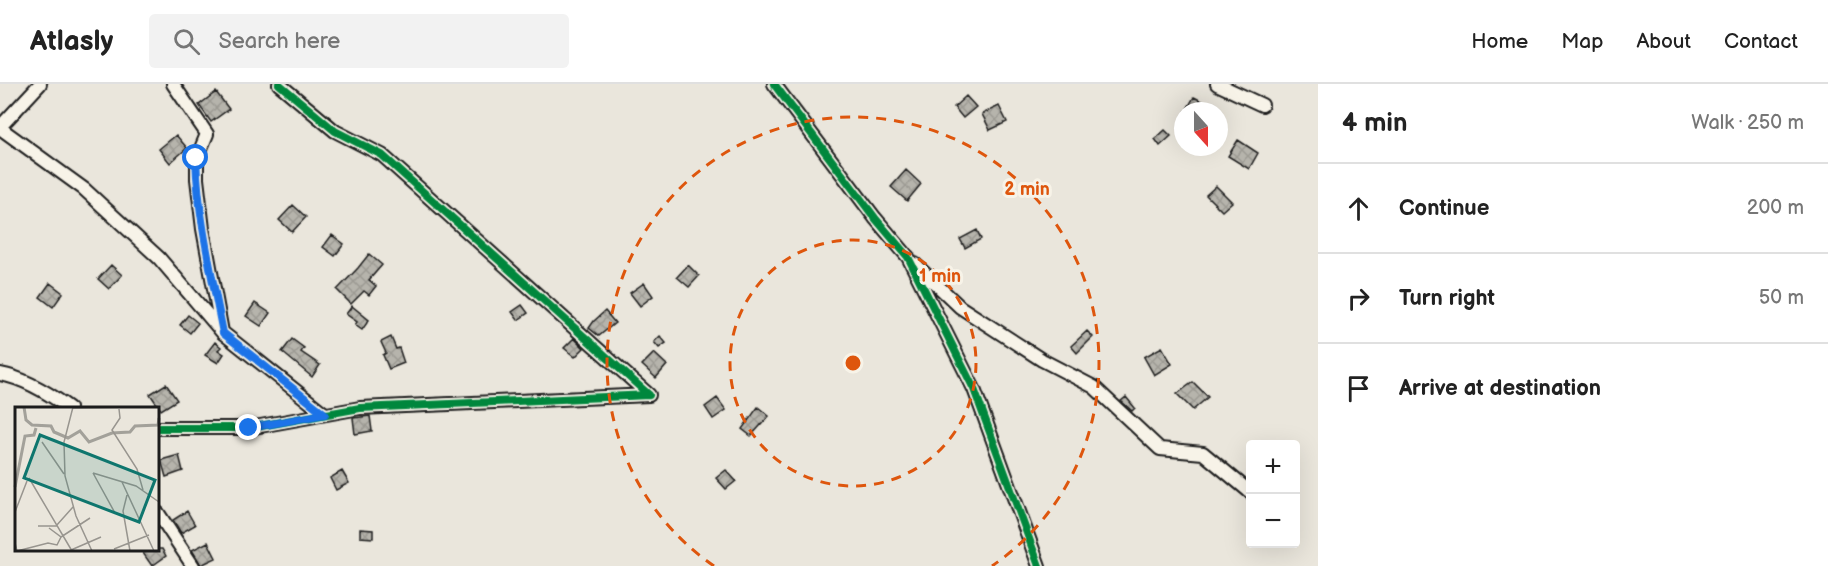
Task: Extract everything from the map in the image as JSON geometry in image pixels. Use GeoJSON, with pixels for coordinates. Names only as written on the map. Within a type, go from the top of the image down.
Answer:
{"type":"FeatureCollection","features":[{"type":"Feature","properties":{"kind":"street"},"geometry":{"type":"LineString","coordinates":[[40,84],[0,128],[84,189],[159,258],[223,333],[325,414]]}},
{"type":"Feature","properties":{"kind":"street"},"geometry":{"type":"LineString","coordinates":[[176,84],[207,134],[196,158],[197,179],[203,229],[223,333]]}},
{"type":"Feature","properties":{"kind":"street"},"geometry":{"type":"LineString","coordinates":[[159,428],[249,428],[360,408],[649,395],[382,155],[335,131],[279,84]]}},
{"type":"Feature","properties":{"kind":"street"},"geometry":{"type":"LineString","coordinates":[[774,84],[875,218],[908,257],[960,307],[1042,360],[1094,387],[1160,449],[1203,453],[1246,488]]}},
{"type":"Feature","properties":{"kind":"street"},"geometry":{"type":"LineString","coordinates":[[1217,84],[1262,105]]}},
{"type":"Feature","properties":{"kind":"street"},"geometry":{"type":"LineString","coordinates":[[908,257],[974,389],[1039,566]]}},
{"type":"Feature","properties":{"kind":"street"},"geometry":{"type":"LineString","coordinates":[[0,374],[55,397],[68,407]]}},
{"type":"Feature","properties":{"kind":"street"},"geometry":{"type":"LineString","coordinates":[[159,515],[193,566]]}},
{"type":"Feature","properties":{"kind":"building"},"geometry":{"type":"Polygon","coordinates":[[[216,92],[229,109],[211,122],[199,105],[216,92]]]}},
{"type":"Feature","properties":{"kind":"building"},"geometry":{"type":"Polygon","coordinates":[[[966,96],[976,107],[963,118],[954,107],[966,96]]]}},
{"type":"Feature","properties":{"kind":"building"},"geometry":{"type":"Polygon","coordinates":[[[1194,97],[1204,102],[1191,102],[1194,97]]]}},
{"type":"Feature","properties":{"kind":"building"},"geometry":{"type":"Polygon","coordinates":[[[999,106],[1007,122],[990,130],[982,114],[999,106]]]}},
{"type":"Feature","properties":{"kind":"building"},"geometry":{"type":"Polygon","coordinates":[[[1165,130],[1171,136],[1160,146],[1155,139],[1165,130]]]}},
{"type":"Feature","properties":{"kind":"building"},"geometry":{"type":"Polygon","coordinates":[[[176,135],[187,148],[170,163],[159,149],[176,135]]]}},
{"type":"Feature","properties":{"kind":"building"},"geometry":{"type":"Polygon","coordinates":[[[1238,140],[1258,153],[1249,169],[1228,156],[1238,140]]]}},
{"type":"Feature","properties":{"kind":"building"},"geometry":{"type":"Polygon","coordinates":[[[906,170],[921,184],[907,201],[891,187],[906,170]]]}},
{"type":"Feature","properties":{"kind":"building"},"geometry":{"type":"Polygon","coordinates":[[[1216,186],[1232,202],[1222,211],[1206,195],[1216,186]]]}},
{"type":"Feature","properties":{"kind":"building"},"geometry":{"type":"Polygon","coordinates":[[[293,205],[306,217],[292,232],[279,220],[293,205]]]}},
{"type":"Feature","properties":{"kind":"building"},"geometry":{"type":"Polygon","coordinates":[[[977,230],[981,239],[965,248],[960,239],[977,230]]]}},
{"type":"Feature","properties":{"kind":"building"},"geometry":{"type":"Polygon","coordinates":[[[332,235],[344,244],[335,256],[323,247],[332,235]]]}},
{"type":"Feature","properties":{"kind":"building"},"geometry":{"type":"Polygon","coordinates":[[[369,254],[382,265],[369,280],[376,286],[369,295],[364,291],[351,304],[337,290],[369,254]]]}},
{"type":"Feature","properties":{"kind":"building"},"geometry":{"type":"Polygon","coordinates":[[[111,265],[122,275],[109,289],[98,279],[111,265]]]}},
{"type":"Feature","properties":{"kind":"building"},"geometry":{"type":"Polygon","coordinates":[[[688,265],[699,276],[689,287],[677,277],[688,265]]]}},
{"type":"Feature","properties":{"kind":"building"},"geometry":{"type":"Polygon","coordinates":[[[50,283],[63,293],[53,307],[40,297],[50,283]]]}},
{"type":"Feature","properties":{"kind":"building"},"geometry":{"type":"Polygon","coordinates":[[[644,283],[653,296],[640,306],[630,293],[644,283]]]}},
{"type":"Feature","properties":{"kind":"building"},"geometry":{"type":"Polygon","coordinates":[[[255,303],[270,313],[261,326],[246,316],[255,303]]]}},
{"type":"Feature","properties":{"kind":"building"},"geometry":{"type":"Polygon","coordinates":[[[522,305],[528,313],[518,320],[512,312],[522,305]]]}},
{"type":"Feature","properties":{"kind":"building"},"geometry":{"type":"Polygon","coordinates":[[[352,306],[369,320],[362,330],[355,325],[357,322],[346,314],[352,306]]]}},
{"type":"Feature","properties":{"kind":"building"},"geometry":{"type":"Polygon","coordinates":[[[605,311],[615,323],[599,336],[589,328],[605,311]]]}},
{"type":"Feature","properties":{"kind":"building"},"geometry":{"type":"Polygon","coordinates":[[[188,315],[198,323],[190,333],[180,325],[188,315]]]}},
{"type":"Feature","properties":{"kind":"building"},"geometry":{"type":"Polygon","coordinates":[[[1087,331],[1093,337],[1077,353],[1071,346],[1087,331]]]}},
{"type":"Feature","properties":{"kind":"building"},"geometry":{"type":"Polygon","coordinates":[[[660,336],[666,343],[659,348],[654,342],[660,336]]]}},
{"type":"Feature","properties":{"kind":"building"},"geometry":{"type":"Polygon","coordinates":[[[391,337],[396,349],[399,348],[404,363],[389,369],[381,342],[391,337]]]}},
{"type":"Feature","properties":{"kind":"building"},"geometry":{"type":"Polygon","coordinates":[[[574,338],[584,348],[575,357],[564,348],[574,338]]]}},
{"type":"Feature","properties":{"kind":"building"},"geometry":{"type":"Polygon","coordinates":[[[292,339],[304,348],[301,352],[320,365],[312,377],[282,352],[292,339]]]}},
{"type":"Feature","properties":{"kind":"building"},"geometry":{"type":"Polygon","coordinates":[[[215,342],[221,347],[218,350],[224,354],[218,363],[205,355],[215,342]]]}},
{"type":"Feature","properties":{"kind":"building"},"geometry":{"type":"Polygon","coordinates":[[[1162,347],[1172,364],[1154,375],[1144,357],[1162,347]]]}},
{"type":"Feature","properties":{"kind":"building"},"geometry":{"type":"Polygon","coordinates":[[[654,353],[667,365],[656,378],[642,365],[654,353]]]}},
{"type":"Feature","properties":{"kind":"building"},"geometry":{"type":"Polygon","coordinates":[[[1193,382],[1208,397],[1193,410],[1177,394],[1193,382]]]}},
{"type":"Feature","properties":{"kind":"building"},"geometry":{"type":"Polygon","coordinates":[[[166,384],[177,400],[161,410],[150,394],[166,384]]]}},
{"type":"Feature","properties":{"kind":"building"},"geometry":{"type":"Polygon","coordinates":[[[1126,397],[1135,408],[1132,411],[1121,401],[1126,397]]]}},
{"type":"Feature","properties":{"kind":"building"},"geometry":{"type":"Polygon","coordinates":[[[717,398],[726,410],[713,419],[705,407],[717,398]]]}},
{"type":"Feature","properties":{"kind":"building"},"geometry":{"type":"Polygon","coordinates":[[[758,407],[769,416],[751,436],[742,429],[758,407]]]}},
{"type":"Feature","properties":{"kind":"building"},"geometry":{"type":"Polygon","coordinates":[[[370,416],[372,431],[355,434],[353,418],[370,416]]]}},
{"type":"Feature","properties":{"kind":"building"},"geometry":{"type":"Polygon","coordinates":[[[179,455],[183,471],[166,477],[161,460],[179,455]]]}},
{"type":"Feature","properties":{"kind":"building"},"geometry":{"type":"Polygon","coordinates":[[[726,470],[736,481],[726,489],[716,478],[726,470]]]}},
{"type":"Feature","properties":{"kind":"building"},"geometry":{"type":"Polygon","coordinates":[[[342,471],[349,483],[336,490],[330,478],[342,471]]]}},
{"type":"Feature","properties":{"kind":"building"},"geometry":{"type":"Polygon","coordinates":[[[187,511],[195,525],[181,533],[173,520],[187,511]]]}},
{"type":"Feature","properties":{"kind":"building"},"geometry":{"type":"Polygon","coordinates":[[[360,529],[373,530],[373,538],[360,537],[360,529]]]}},
{"type":"Feature","properties":{"kind":"building"},"geometry":{"type":"Polygon","coordinates":[[[208,542],[216,558],[201,565],[192,550],[208,542]]]}},
{"type":"Feature","properties":{"kind":"building"},"geometry":{"type":"Polygon","coordinates":[[[162,549],[166,556],[152,566],[143,553],[162,549]]]}},
{"type":"Feature","properties":{"kind":"cycle path"},"geometry":{"type":"LineString","coordinates":[[279,84],[335,131],[382,155],[649,395]]}},
{"type":"Feature","properties":{"kind":"cycle path"},"geometry":{"type":"LineString","coordinates":[[774,84],[875,218],[908,257],[974,389],[1039,566]]}},
{"type":"Feature","properties":{"kind":"cycle path"},"geometry":{"type":"LineString","coordinates":[[159,428],[249,428],[360,408],[649,395]]}},
{"type":"Feature","properties":{"kind":"route"},"geometry":{"type":"LineString","coordinates":[[196,158],[203,229],[223,333],[325,414],[249,428]]}}]}
